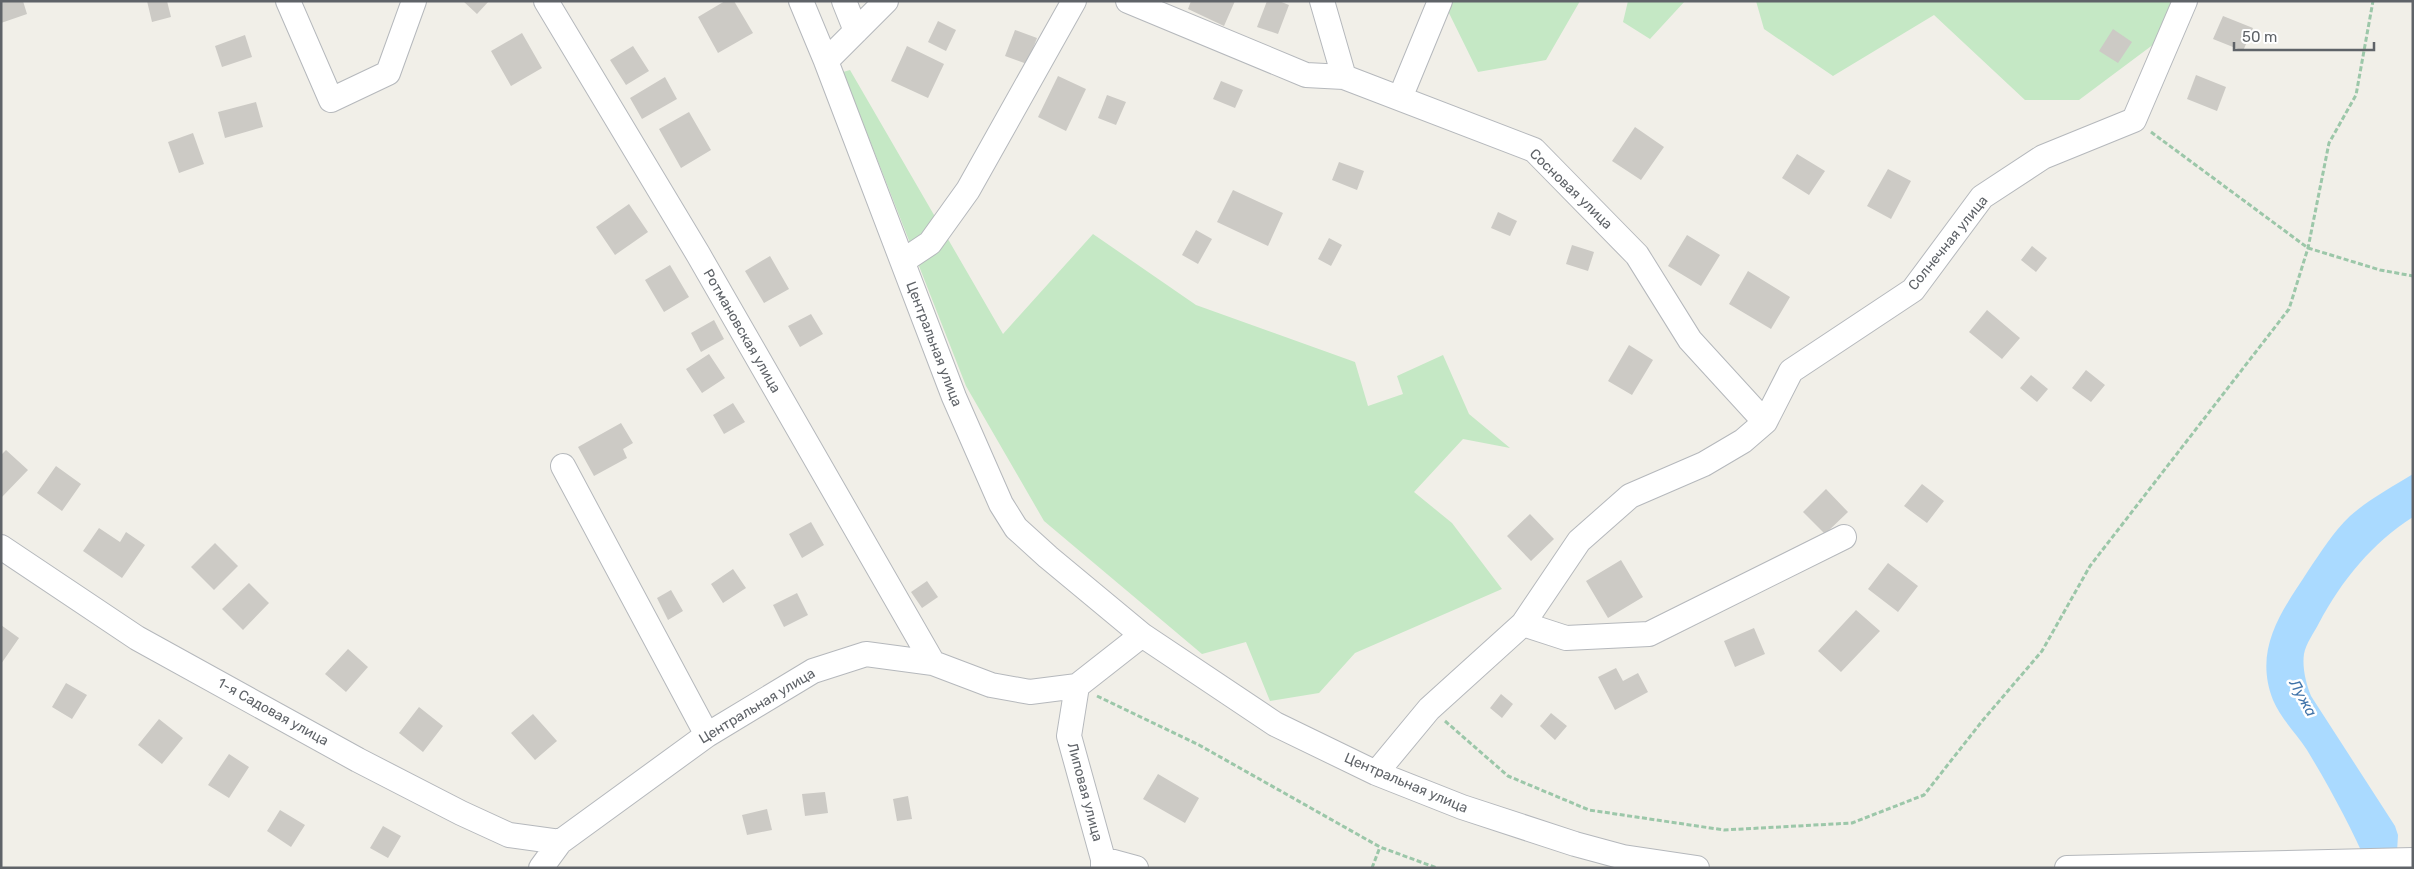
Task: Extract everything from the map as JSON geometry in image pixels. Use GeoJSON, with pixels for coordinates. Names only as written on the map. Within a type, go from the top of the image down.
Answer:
{"type":"FeatureCollection","features":[{"type":"Feature","properties":{"kind":"street"},"geometry":{"type":"LineString","coordinates":[[288,1],[331,100],[388,73],[414,1]]}},
{"type":"Feature","properties":{"kind":"street","name":"Ротмановская улица"},"geometry":{"type":"LineString","coordinates":[[546,1],[698,254],[933,663]]}},
{"type":"Feature","properties":{"kind":"street","name":"Центральная улица"},"geometry":{"type":"LineString","coordinates":[[801,1],[826,61],[954,397],[1001,504],[1016,528],[1142,635],[1275,724],[1376,773],[1462,807],[1575,844],[1623,857],[1697,868]]}},
{"type":"Feature","properties":{"kind":"street"},"geometry":{"type":"LineString","coordinates":[[844,1],[856,31]]}},
{"type":"Feature","properties":{"kind":"street"},"geometry":{"type":"LineString","coordinates":[[826,61],[886,1]]}},
{"type":"Feature","properties":{"kind":"street"},"geometry":{"type":"LineString","coordinates":[[903,261],[930,243],[968,190],[1074,1]]}},
{"type":"Feature","properties":{"kind":"street","name":"Сосновая улица"},"geometry":{"type":"LineString","coordinates":[[1128,1],[1306,75],[1344,77],[1534,150],[1637,255],[1690,340],[1766,422]]}},
{"type":"Feature","properties":{"kind":"street"},"geometry":{"type":"LineString","coordinates":[[1322,1],[1344,77]]}},
{"type":"Feature","properties":{"kind":"street"},"geometry":{"type":"LineString","coordinates":[[1400,98],[1440,1]]}},
{"type":"Feature","properties":{"kind":"street"},"geometry":{"type":"LineString","coordinates":[[2134,120],[2185,1]]}},
{"type":"Feature","properties":{"kind":"street","name":"Солнечная улица"},"geometry":{"type":"LineString","coordinates":[[1376,773],[1429,709],[1523,624],[1579,541],[1630,496],[1704,464],[1744,441],[1766,422],[1791,371],[1913,290],[1982,197],[2043,156],[2134,120]]}},
{"type":"Feature","properties":{"kind":"street"},"geometry":{"type":"LineString","coordinates":[[563,466],[707,735]]}},
{"type":"Feature","properties":{"kind":"street"},"geometry":{"type":"LineString","coordinates":[[1523,624],[1566,638],[1649,634],[1844,537]]}},
{"type":"Feature","properties":{"kind":"street","name":"1-я Садовая улица"},"geometry":{"type":"LineString","coordinates":[[1,547],[137,638],[358,760],[461,813],[510,835],[560,842]]}},
{"type":"Feature","properties":{"kind":"street"},"geometry":{"type":"LineString","coordinates":[[1078,686],[1142,635]]}},
{"type":"Feature","properties":{"kind":"street","name":"Центральная улица"},"geometry":{"type":"LineString","coordinates":[[542,868],[560,842],[707,735],[814,670],[866,654],[933,663],[991,685],[1030,692],[1078,686]]}},
{"type":"Feature","properties":{"kind":"street","name":"Липовая улица"},"geometry":{"type":"LineString","coordinates":[[1078,686],[1070,736],[1103,864]]}},
{"type":"Feature","properties":{"kind":"street"},"geometry":{"type":"LineString","coordinates":[[2067,868],[2413,860]]}},
{"type":"Feature","properties":{"kind":"street"},"geometry":{"type":"LineString","coordinates":[[1103,864],[1136,868]]}},
{"type":"Feature","properties":{"kind":"path"},"geometry":{"type":"LineString","coordinates":[[1429,709],[1462,734],[1508,776],[1589,810],[1724,830],[1852,823],[1924,796],[2042,651],[2090,566],[2289,309],[2308,248],[2322,169],[2329,143],[2356,95],[2373,1]]}},
{"type":"Feature","properties":{"kind":"path"},"geometry":{"type":"LineString","coordinates":[[2134,120],[2308,248],[2380,270],[2413,276]]}},
{"type":"Feature","properties":{"kind":"path"},"geometry":{"type":"LineString","coordinates":[[1078,686],[1199,745],[1380,847],[1437,868]]}},
{"type":"Feature","properties":{"kind":"path"},"geometry":{"type":"LineString","coordinates":[[1372,868],[1380,847]]}},
{"type":"Feature","properties":{"kind":"green space"},"geometry":{"type":"Polygon","coordinates":[[[1435,1],[1580,1],[1546,60],[1478,72],[1447,9],[1435,1]]]}},
{"type":"Feature","properties":{"kind":"green space"},"geometry":{"type":"Polygon","coordinates":[[[1628,1],[1685,1],[1650,39],[1623,22],[1628,1]]]}},
{"type":"Feature","properties":{"kind":"green space"},"geometry":{"type":"Polygon","coordinates":[[[1756,1],[2174,1],[2158,41],[2079,100],[2025,100],[1934,15],[1833,76],[1764,29],[1756,1]]]}},
{"type":"Feature","properties":{"kind":"green space"},"geometry":{"type":"Polygon","coordinates":[[[850,70],[1003,334],[1093,234],[1196,305],[1355,362],[1368,406],[1403,394],[1397,376],[1443,355],[1469,414],[1510,448],[1463,439],[1414,492],[1452,523],[1502,589],[1355,653],[1319,693],[1270,701],[1246,642],[1202,654],[1044,521],[966,386],[843,72],[850,70]]]}},
{"type":"Feature","properties":{"kind":"water","name":"Лужа"},"geometry":{"type":"Polygon","coordinates":[[[2413,474],[2413,517],[2384,538],[2348,577],[2308,642],[2304,654],[2305,675],[2311,696],[2395,826],[2398,835],[2397,852],[2369,868],[2348,823],[2324,779],[2307,750],[2276,707],[2268,681],[2266,664],[2268,647],[2280,616],[2333,535],[2357,510],[2413,474]]]}},
{"type":"Feature","properties":{"kind":"building"},"geometry":{"type":"Polygon","coordinates":[[[1,1],[23,1],[27,14],[1,23],[1,1]]]}},
{"type":"Feature","properties":{"kind":"building"},"geometry":{"type":"Polygon","coordinates":[[[147,1],[167,1],[171,17],[152,22],[147,1]]]}},
{"type":"Feature","properties":{"kind":"building"},"geometry":{"type":"Polygon","coordinates":[[[463,1],[489,1],[477,14],[463,1]]]}},
{"type":"Feature","properties":{"kind":"building"},"geometry":{"type":"Polygon","coordinates":[[[725,1],[734,1],[753,33],[718,53],[698,17],[725,1]]]}},
{"type":"Feature","properties":{"kind":"building"},"geometry":{"type":"Polygon","coordinates":[[[1191,1],[1235,1],[1224,26],[1188,9],[1191,1]]]}},
{"type":"Feature","properties":{"kind":"building"},"geometry":{"type":"Polygon","coordinates":[[[1267,1],[1279,1],[1289,5],[1278,34],[1257,27],[1267,1]]]}},
{"type":"Feature","properties":{"kind":"building"},"geometry":{"type":"Polygon","coordinates":[[[2223,16],[2253,28],[2243,51],[2213,39],[2223,16]]]}},
{"type":"Feature","properties":{"kind":"building"},"geometry":{"type":"Polygon","coordinates":[[[938,21],[956,30],[946,51],[928,42],[938,21]]]}},
{"type":"Feature","properties":{"kind":"building"},"geometry":{"type":"Polygon","coordinates":[[[2113,29],[2132,42],[2118,63],[2099,51],[2113,29]]]}},
{"type":"Feature","properties":{"kind":"building"},"geometry":{"type":"Polygon","coordinates":[[[1015,30],[1037,38],[1027,64],[1005,56],[1015,30]]]}},
{"type":"Feature","properties":{"kind":"building"},"geometry":{"type":"Polygon","coordinates":[[[522,33],[542,68],[511,86],[491,51],[522,33]]]}},
{"type":"Feature","properties":{"kind":"building"},"geometry":{"type":"Polygon","coordinates":[[[245,35],[252,57],[222,67],[215,46],[245,35]]]}},
{"type":"Feature","properties":{"kind":"building"},"geometry":{"type":"Polygon","coordinates":[[[633,46],[649,71],[626,85],[610,60],[633,46]]]}},
{"type":"Feature","properties":{"kind":"building"},"geometry":{"type":"Polygon","coordinates":[[[907,46],[944,64],[928,98],[891,81],[907,46]]]}},
{"type":"Feature","properties":{"kind":"building"},"geometry":{"type":"Polygon","coordinates":[[[2196,75],[2226,87],[2217,111],[2187,99],[2196,75]]]}},
{"type":"Feature","properties":{"kind":"building"},"geometry":{"type":"Polygon","coordinates":[[[1058,76],[1086,89],[1066,131],[1038,117],[1058,76]]]}},
{"type":"Feature","properties":{"kind":"building"},"geometry":{"type":"Polygon","coordinates":[[[665,77],[677,99],[642,119],[630,98],[665,77]]]}},
{"type":"Feature","properties":{"kind":"building"},"geometry":{"type":"Polygon","coordinates":[[[1221,81],[1243,90],[1235,108],[1213,99],[1221,81]]]}},
{"type":"Feature","properties":{"kind":"building"},"geometry":{"type":"Polygon","coordinates":[[[1107,95],[1126,102],[1116,125],[1098,118],[1107,95]]]}},
{"type":"Feature","properties":{"kind":"building"},"geometry":{"type":"Polygon","coordinates":[[[256,102],[263,127],[225,138],[218,112],[256,102]]]}},
{"type":"Feature","properties":{"kind":"building"},"geometry":{"type":"Polygon","coordinates":[[[689,112],[711,150],[681,168],[659,129],[689,112]]]}},
{"type":"Feature","properties":{"kind":"building"},"geometry":{"type":"Polygon","coordinates":[[[1635,127],[1664,147],[1641,180],[1612,161],[1635,127]]]}},
{"type":"Feature","properties":{"kind":"building"},"geometry":{"type":"Polygon","coordinates":[[[193,133],[204,164],[179,173],[168,142],[193,133]]]}},
{"type":"Feature","properties":{"kind":"building"},"geometry":{"type":"Polygon","coordinates":[[[1797,154],[1825,171],[1809,195],[1782,178],[1797,154]]]}},
{"type":"Feature","properties":{"kind":"building"},"geometry":{"type":"Polygon","coordinates":[[[1339,162],[1364,171],[1357,190],[1332,180],[1339,162]]]}},
{"type":"Feature","properties":{"kind":"building"},"geometry":{"type":"Polygon","coordinates":[[[1888,169],[1911,181],[1891,219],[1867,206],[1888,169]]]}},
{"type":"Feature","properties":{"kind":"building"},"geometry":{"type":"Polygon","coordinates":[[[1233,190],[1283,213],[1268,246],[1217,222],[1233,190]]]}},
{"type":"Feature","properties":{"kind":"building"},"geometry":{"type":"Polygon","coordinates":[[[629,204],[648,232],[615,255],[596,227],[629,204]]]}},
{"type":"Feature","properties":{"kind":"building"},"geometry":{"type":"Polygon","coordinates":[[[1498,212],[1517,221],[1510,236],[1491,228],[1498,212]]]}},
{"type":"Feature","properties":{"kind":"building"},"geometry":{"type":"Polygon","coordinates":[[[1196,230],[1212,239],[1198,264],[1182,255],[1196,230]]]}},
{"type":"Feature","properties":{"kind":"building"},"geometry":{"type":"Polygon","coordinates":[[[1687,235],[1720,255],[1701,286],[1668,266],[1687,235]]]}},
{"type":"Feature","properties":{"kind":"building"},"geometry":{"type":"Polygon","coordinates":[[[1329,238],[1342,245],[1331,266],[1318,259],[1329,238]]]}},
{"type":"Feature","properties":{"kind":"building"},"geometry":{"type":"Polygon","coordinates":[[[1572,245],[1594,252],[1588,271],[1566,264],[1572,245]]]}},
{"type":"Feature","properties":{"kind":"building"},"geometry":{"type":"Polygon","coordinates":[[[2032,246],[2047,258],[2036,272],[2021,260],[2032,246]]]}},
{"type":"Feature","properties":{"kind":"building"},"geometry":{"type":"Polygon","coordinates":[[[770,256],[789,289],[764,303],[745,271],[770,256]]]}},
{"type":"Feature","properties":{"kind":"building"},"geometry":{"type":"Polygon","coordinates":[[[670,265],[689,297],[664,312],[645,280],[670,265]]]}},
{"type":"Feature","properties":{"kind":"building"},"geometry":{"type":"Polygon","coordinates":[[[1748,271],[1790,297],[1771,329],[1729,304],[1748,271]]]}},
{"type":"Feature","properties":{"kind":"building"},"geometry":{"type":"Polygon","coordinates":[[[1987,310],[2020,338],[2002,359],[1969,332],[1987,310]]]}},
{"type":"Feature","properties":{"kind":"building"},"geometry":{"type":"Polygon","coordinates":[[[811,314],[823,334],[800,347],[788,326],[811,314]]]}},
{"type":"Feature","properties":{"kind":"building"},"geometry":{"type":"Polygon","coordinates":[[[714,320],[724,339],[701,352],[691,333],[714,320]]]}},
{"type":"Feature","properties":{"kind":"building"},"geometry":{"type":"Polygon","coordinates":[[[1629,345],[1653,360],[1632,395],[1608,381],[1629,345]]]}},
{"type":"Feature","properties":{"kind":"building"},"geometry":{"type":"Polygon","coordinates":[[[709,354],[725,378],[702,393],[686,369],[709,354]]]}},
{"type":"Feature","properties":{"kind":"building"},"geometry":{"type":"Polygon","coordinates":[[[2086,370],[2105,385],[2091,402],[2072,388],[2086,370]]]}},
{"type":"Feature","properties":{"kind":"building"},"geometry":{"type":"Polygon","coordinates":[[[2031,375],[2048,389],[2037,402],[2020,388],[2031,375]]]}},
{"type":"Feature","properties":{"kind":"building"},"geometry":{"type":"Polygon","coordinates":[[[733,403],[745,422],[724,434],[713,415],[733,403]]]}},
{"type":"Feature","properties":{"kind":"building"},"geometry":{"type":"Polygon","coordinates":[[[621,423],[633,443],[623,449],[627,458],[594,476],[578,447],[621,423]]]}},
{"type":"Feature","properties":{"kind":"building"},"geometry":{"type":"Polygon","coordinates":[[[6,450],[28,470],[1,498],[1,455],[6,450]]]}},
{"type":"Feature","properties":{"kind":"building"},"geometry":{"type":"Polygon","coordinates":[[[56,466],[81,484],[62,511],[37,493],[56,466]]]}},
{"type":"Feature","properties":{"kind":"building"},"geometry":{"type":"Polygon","coordinates":[[[1922,484],[1944,501],[1927,523],[1904,506],[1922,484]]]}},
{"type":"Feature","properties":{"kind":"building"},"geometry":{"type":"Polygon","coordinates":[[[1826,489],[1848,512],[1825,534],[1803,512],[1826,489]]]}},
{"type":"Feature","properties":{"kind":"building"},"geometry":{"type":"Polygon","coordinates":[[[1530,514],[1554,539],[1531,561],[1507,536],[1530,514]]]}},
{"type":"Feature","properties":{"kind":"building"},"geometry":{"type":"Polygon","coordinates":[[[811,522],[824,545],[802,558],[789,534],[811,522]]]}},
{"type":"Feature","properties":{"kind":"building"},"geometry":{"type":"Polygon","coordinates":[[[99,528],[120,542],[126,532],[145,545],[122,578],[83,551],[99,528]]]}},
{"type":"Feature","properties":{"kind":"building"},"geometry":{"type":"Polygon","coordinates":[[[215,543],[238,566],[214,590],[191,567],[215,543]]]}},
{"type":"Feature","properties":{"kind":"building"},"geometry":{"type":"Polygon","coordinates":[[[1621,560],[1643,597],[1608,618],[1586,581],[1621,560]]]}},
{"type":"Feature","properties":{"kind":"building"},"geometry":{"type":"Polygon","coordinates":[[[1888,563],[1918,586],[1898,612],[1868,589],[1888,563]]]}},
{"type":"Feature","properties":{"kind":"building"},"geometry":{"type":"Polygon","coordinates":[[[733,569],[746,588],[723,603],[711,584],[733,569]]]}},
{"type":"Feature","properties":{"kind":"building"},"geometry":{"type":"Polygon","coordinates":[[[927,581],[938,597],[922,608],[911,592],[927,581]]]}},
{"type":"Feature","properties":{"kind":"building"},"geometry":{"type":"Polygon","coordinates":[[[249,583],[269,603],[243,630],[222,609],[249,583]]]}},
{"type":"Feature","properties":{"kind":"building"},"geometry":{"type":"Polygon","coordinates":[[[671,590],[683,611],[668,620],[657,598],[671,590]]]}},
{"type":"Feature","properties":{"kind":"building"},"geometry":{"type":"Polygon","coordinates":[[[797,593],[808,615],[784,627],[773,605],[797,593]]]}},
{"type":"Feature","properties":{"kind":"building"},"geometry":{"type":"Polygon","coordinates":[[[1856,610],[1880,631],[1841,672],[1818,651],[1856,610]]]}},
{"type":"Feature","properties":{"kind":"building"},"geometry":{"type":"Polygon","coordinates":[[[1,625],[19,638],[1,664],[1,625]]]}},
{"type":"Feature","properties":{"kind":"building"},"geometry":{"type":"Polygon","coordinates":[[[1754,628],[1765,654],[1735,667],[1724,641],[1754,628]]]}},
{"type":"Feature","properties":{"kind":"building"},"geometry":{"type":"Polygon","coordinates":[[[348,649],[368,667],[346,692],[325,674],[348,649]]]}},
{"type":"Feature","properties":{"kind":"building"},"geometry":{"type":"Polygon","coordinates":[[[1616,668],[1623,681],[1638,673],[1648,692],[1615,710],[1598,677],[1616,668]]]}},
{"type":"Feature","properties":{"kind":"building"},"geometry":{"type":"Polygon","coordinates":[[[66,683],[87,695],[72,719],[52,707],[66,683]]]}},
{"type":"Feature","properties":{"kind":"building"},"geometry":{"type":"Polygon","coordinates":[[[1501,694],[1513,704],[1502,718],[1490,708],[1501,694]]]}},
{"type":"Feature","properties":{"kind":"building"},"geometry":{"type":"Polygon","coordinates":[[[419,707],[443,726],[423,752],[399,733],[419,707]]]}},
{"type":"Feature","properties":{"kind":"building"},"geometry":{"type":"Polygon","coordinates":[[[1551,713],[1567,726],[1555,740],[1540,726],[1551,713]]]}},
{"type":"Feature","properties":{"kind":"building"},"geometry":{"type":"Polygon","coordinates":[[[533,714],[557,741],[535,760],[511,733],[533,714]]]}},
{"type":"Feature","properties":{"kind":"building"},"geometry":{"type":"Polygon","coordinates":[[[159,719],[183,738],[162,764],[138,745],[159,719]]]}},
{"type":"Feature","properties":{"kind":"building"},"geometry":{"type":"Polygon","coordinates":[[[229,754],[249,767],[229,798],[208,785],[229,754]]]}},
{"type":"Feature","properties":{"kind":"building"},"geometry":{"type":"Polygon","coordinates":[[[1158,774],[1199,798],[1185,823],[1143,799],[1158,774]]]}},
{"type":"Feature","properties":{"kind":"building"},"geometry":{"type":"Polygon","coordinates":[[[825,792],[828,813],[805,816],[802,794],[825,792]]]}},
{"type":"Feature","properties":{"kind":"building"},"geometry":{"type":"Polygon","coordinates":[[[908,796],[912,819],[897,821],[893,799],[908,796]]]}},
{"type":"Feature","properties":{"kind":"building"},"geometry":{"type":"Polygon","coordinates":[[[767,809],[772,830],[747,835],[742,815],[767,809]]]}},
{"type":"Feature","properties":{"kind":"building"},"geometry":{"type":"Polygon","coordinates":[[[280,810],[305,825],[291,847],[267,831],[280,810]]]}},
{"type":"Feature","properties":{"kind":"building"},"geometry":{"type":"Polygon","coordinates":[[[383,826],[401,836],[388,858],[370,848],[383,826]]]}}]}
